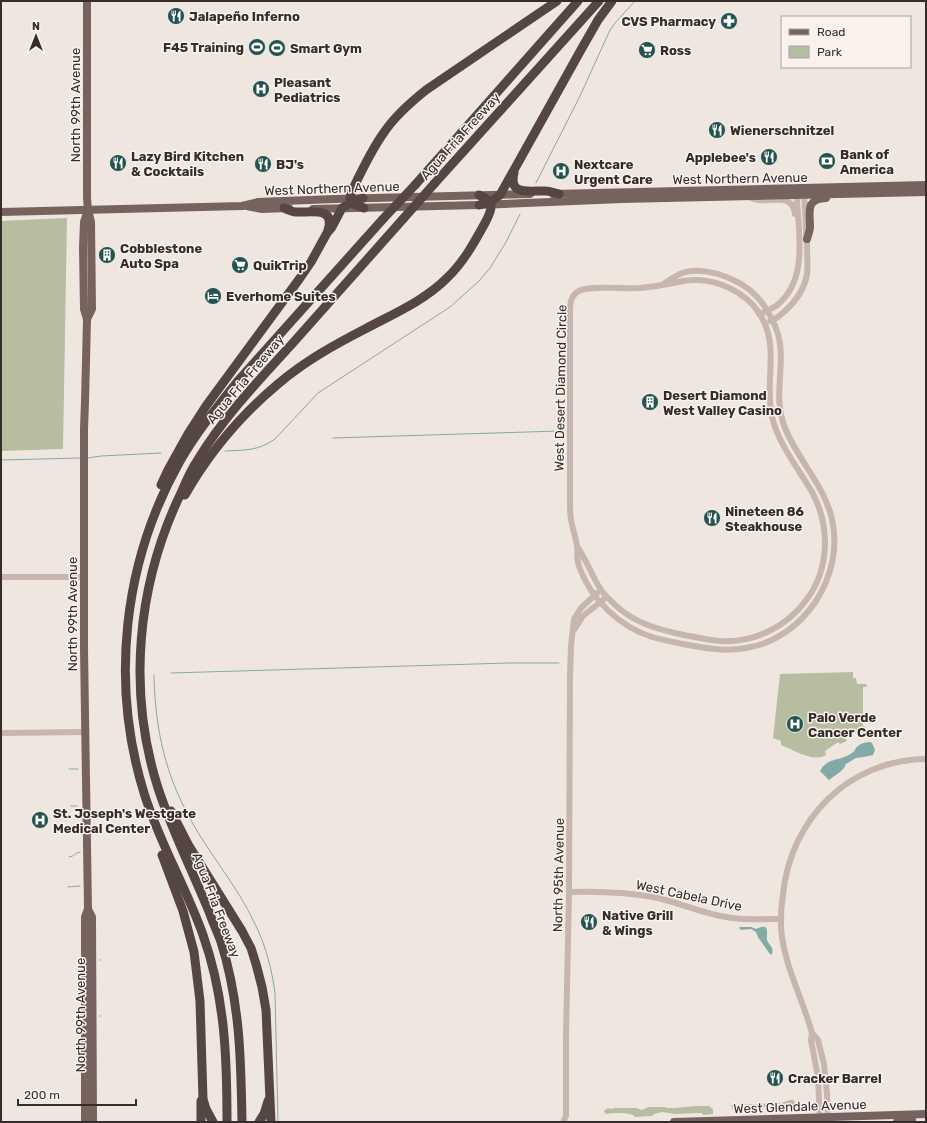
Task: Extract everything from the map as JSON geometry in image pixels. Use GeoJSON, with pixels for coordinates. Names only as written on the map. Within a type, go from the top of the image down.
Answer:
{"type":"FeatureCollection","features":[{"type":"Feature","properties":{"kind":"highway"},"geometry":{"type":"LineString","coordinates":[[351,200],[350,195],[378,141],[391,123],[411,102],[426,90],[557,1]]}},
{"type":"Feature","properties":{"kind":"highway","name":"Agua Fria Freeway"},"geometry":{"type":"LineString","coordinates":[[227,1122],[227,1065],[220,1001],[214,970],[203,935],[150,811],[133,750],[127,715],[125,678],[128,623],[134,581],[141,552],[149,528],[165,491],[188,448],[215,409],[578,1]]}},
{"type":"Feature","properties":{"kind":"highway","name":"Agua Fria Freeway"},"geometry":{"type":"LineString","coordinates":[[242,1122],[239,1029],[233,989],[218,934],[165,811],[146,736],[139,674],[143,619],[154,561],[172,511],[187,479],[196,462],[235,406],[599,1]]}},
{"type":"Feature","properties":{"kind":"highway"},"geometry":{"type":"LineString","coordinates":[[479,205],[491,203],[500,195],[598,20],[612,1]]}},
{"type":"Feature","properties":{"kind":"highway"},"geometry":{"type":"LineString","coordinates":[[516,167],[512,180],[515,188],[521,191],[549,191],[558,194]]}},
{"type":"Feature","properties":{"kind":"highway"},"geometry":{"type":"LineString","coordinates":[[479,195],[486,198],[491,203]]}},
{"type":"Feature","properties":{"kind":"highway"},"geometry":{"type":"LineString","coordinates":[[351,200],[363,203]]}},
{"type":"Feature","properties":{"kind":"highway"},"geometry":{"type":"LineString","coordinates":[[327,233],[332,227],[342,208],[351,200]]}},
{"type":"Feature","properties":{"kind":"highway"},"geometry":{"type":"LineString","coordinates":[[160,544],[202,468],[226,435],[251,409],[276,385],[311,358],[403,309],[437,287],[448,277],[466,255],[488,218],[491,203]]}},
{"type":"Feature","properties":{"kind":"highway"},"geometry":{"type":"LineString","coordinates":[[128,623],[127,602],[134,560],[140,538],[168,470],[206,406],[300,278],[311,262],[327,233],[330,220],[325,213],[294,212],[284,208]]}},
{"type":"Feature","properties":{"kind":"highway"},"geometry":{"type":"LineString","coordinates":[[149,751],[171,810],[189,846],[242,931],[251,948],[255,960],[266,1010],[271,1122]]}},
{"type":"Feature","properties":{"kind":"highway"},"geometry":{"type":"LineString","coordinates":[[150,811],[154,833],[183,911],[194,952],[200,1001],[202,1086],[206,1109],[213,1122]]}},
{"type":"Feature","properties":{"kind":"highway"},"geometry":{"type":"LineString","coordinates":[[201,1122],[200,1095],[202,1086]]}},
{"type":"Feature","properties":{"kind":"highway"},"geometry":{"type":"LineString","coordinates":[[259,1122],[266,1110],[269,1092]]}},
{"type":"Feature","properties":{"kind":"main road","name":"North 99th Avenue"},"geometry":{"type":"LineString","coordinates":[[85,1122],[85,1079],[89,1028],[92,917],[88,909],[84,577],[84,449],[87,319],[84,309],[83,248],[84,222],[88,210],[87,1]]}},
{"type":"Feature","properties":{"kind":"main road","name":"West Northern Avenue"},"geometry":{"type":"LineString","coordinates":[[1,212],[242,206],[262,209],[342,208],[363,203],[479,195],[632,192],[676,195],[748,196],[926,185]]}},
{"type":"Feature","properties":{"kind":"main road"},"geometry":{"type":"LineString","coordinates":[[926,185],[926,192]]}},
{"type":"Feature","properties":{"kind":"main road"},"geometry":{"type":"LineString","coordinates":[[605,200],[614,196],[629,196],[632,192]]}},
{"type":"Feature","properties":{"kind":"main road","name":"West Northern Avenue"},"geometry":{"type":"LineString","coordinates":[[491,203],[605,200],[676,195],[801,192],[852,194],[926,192]]}},
{"type":"Feature","properties":{"kind":"main road"},"geometry":{"type":"LineString","coordinates":[[803,239],[810,229],[810,208],[812,203],[819,199],[852,194]]}},
{"type":"Feature","properties":{"kind":"main road","name":"West Northern Avenue"},"geometry":{"type":"LineString","coordinates":[[242,206],[258,202],[351,200]]}},
{"type":"Feature","properties":{"kind":"main road","name":"West Northern Avenue"},"geometry":{"type":"LineString","coordinates":[[363,203],[479,205]]}},
{"type":"Feature","properties":{"kind":"main road","name":"North 99th Avenue"},"geometry":{"type":"LineString","coordinates":[[89,1028],[93,1122]]}},
{"type":"Feature","properties":{"kind":"main road"},"geometry":{"type":"LineString","coordinates":[[92,1072],[85,1079],[92,1086]]}},
{"type":"Feature","properties":{"kind":"main road","name":"West Glendale Avenue"},"geometry":{"type":"LineString","coordinates":[[674,1122],[824,1120],[926,1114]]}},
{"type":"Feature","properties":{"kind":"main road"},"geometry":{"type":"LineString","coordinates":[[897,1122],[926,1119]]}},
{"type":"Feature","properties":{"kind":"street"},"geometry":{"type":"LineString","coordinates":[[765,322],[773,320],[788,309],[804,284],[807,271],[803,239],[801,192]]}},
{"type":"Feature","properties":{"kind":"street"},"geometry":{"type":"LineString","coordinates":[[748,196],[758,200],[783,200],[791,204],[795,211],[796,230],[803,239],[799,264],[794,281],[785,296],[775,306],[759,314]]}},
{"type":"Feature","properties":{"kind":"street","name":"West Desert Diamond Circle"},"geometry":{"type":"LineString","coordinates":[[578,548],[601,590],[629,616],[650,626],[668,632],[713,640],[753,638],[775,628],[790,618],[808,598],[815,585],[823,563],[825,543],[823,522],[817,503],[811,491],[777,434],[772,416],[770,393],[770,337],[765,322],[753,305],[742,296],[728,287],[702,280],[639,288],[589,288],[579,291],[571,299],[570,503],[571,519],[578,548],[577,560],[580,569],[595,595],[606,609],[624,623],[646,635],[664,640],[730,650],[755,646],[775,638],[794,626],[811,609],[823,590],[831,566],[834,544],[832,520],[826,501],[817,483],[796,450],[785,428],[780,407],[779,393],[780,345],[778,333],[768,310],[757,296],[742,284],[725,276],[693,271],[683,273],[662,285]]}},
{"type":"Feature","properties":{"kind":"street"},"geometry":{"type":"LineString","coordinates":[[789,455],[796,450]]}},
{"type":"Feature","properties":{"kind":"street"},"geometry":{"type":"LineString","coordinates":[[1,577],[84,577]]}},
{"type":"Feature","properties":{"kind":"street","name":"North 95th Avenue"},"geometry":{"type":"LineString","coordinates":[[566,1120],[570,675],[573,624],[581,608],[601,590]]}},
{"type":"Feature","properties":{"kind":"street","name":"North 95th Avenue"},"geometry":{"type":"LineString","coordinates":[[573,634],[583,616],[607,597]]}},
{"type":"Feature","properties":{"kind":"street"},"geometry":{"type":"LineString","coordinates":[[1,733],[85,732]]}},
{"type":"Feature","properties":{"kind":"street"},"geometry":{"type":"LineString","coordinates":[[824,1120],[827,1089],[824,1064],[818,1040],[812,1033],[786,957],[782,935],[781,919],[784,886],[789,860],[807,823],[817,810],[834,793],[863,774],[897,762],[926,759]]}},
{"type":"Feature","properties":{"kind":"street","name":"West Cabela Drive"},"geometry":{"type":"LineString","coordinates":[[569,892],[600,891],[635,894],[657,898],[704,912],[731,918],[781,919]]}},
{"type":"Feature","properties":{"kind":"green space"},"geometry":{"type":"Polygon","coordinates":[[[67,218],[63,449],[1,451],[1,221],[67,218]]]}},
{"type":"Feature","properties":{"kind":"green space"},"geometry":{"type":"Polygon","coordinates":[[[853,672],[853,678],[856,678],[857,684],[866,684],[867,687],[863,687],[863,726],[866,727],[866,733],[859,735],[857,732],[845,738],[847,741],[840,744],[838,742],[825,751],[826,755],[815,758],[809,757],[781,745],[781,741],[773,738],[780,674],[853,672]]]}},
{"type":"Feature","properties":{"kind":"green space"},"geometry":{"type":"Polygon","coordinates":[[[790,1100],[795,1102],[794,1105],[776,1108],[759,1107],[746,1111],[733,1110],[731,1105],[781,1103],[790,1100]]]}},
{"type":"Feature","properties":{"kind":"green space"},"geometry":{"type":"Polygon","coordinates":[[[709,1106],[713,1109],[713,1114],[675,1114],[662,1112],[652,1116],[635,1117],[626,1113],[606,1114],[604,1112],[608,1108],[637,1108],[641,1110],[648,1107],[675,1108],[709,1106]]]}},
{"type":"Feature","properties":{"kind":"water"},"geometry":{"type":"Polygon","coordinates":[[[870,742],[875,750],[873,755],[856,758],[846,764],[840,772],[829,780],[820,771],[827,763],[854,752],[859,745],[870,742]]]}},
{"type":"Feature","properties":{"kind":"water"},"geometry":{"type":"Polygon","coordinates":[[[751,927],[756,929],[761,927],[766,928],[767,940],[772,948],[772,955],[769,953],[756,932],[751,929],[741,930],[739,928],[751,927]]]}},
{"type":"Feature","properties":{"kind":"waterway"},"geometry":{"type":"LineString","coordinates":[[536,183],[580,96],[610,30],[635,1]]}},
{"type":"Feature","properties":{"kind":"waterway"},"geometry":{"type":"LineString","coordinates":[[225,451],[257,448],[269,443],[275,439],[318,393],[450,307],[480,280],[490,268],[506,242],[520,214]]}},
{"type":"Feature","properties":{"kind":"waterway"},"geometry":{"type":"LineString","coordinates":[[333,438],[560,431]]}},
{"type":"Feature","properties":{"kind":"waterway"},"geometry":{"type":"LineString","coordinates":[[88,458],[161,453]]}},
{"type":"Feature","properties":{"kind":"waterway"},"geometry":{"type":"LineString","coordinates":[[1,460],[81,458]]}},
{"type":"Feature","properties":{"kind":"waterway"},"geometry":{"type":"LineString","coordinates":[[171,673],[509,663],[559,663]]}},
{"type":"Feature","properties":{"kind":"waterway"},"geometry":{"type":"LineString","coordinates":[[154,675],[158,727],[166,760],[177,793],[202,839],[240,896],[260,934],[268,959],[275,993],[278,1122]]}},
{"type":"Feature","properties":{"kind":"waterway"},"geometry":{"type":"LineString","coordinates":[[69,769],[78,769]]}},
{"type":"Feature","properties":{"kind":"waterway"},"geometry":{"type":"LineString","coordinates":[[71,806],[77,806]]}},
{"type":"Feature","properties":{"kind":"waterway"},"geometry":{"type":"LineString","coordinates":[[69,857],[80,852]]}},
{"type":"Feature","properties":{"kind":"waterway"},"geometry":{"type":"LineString","coordinates":[[68,887],[80,886]]}},
{"type":"Feature","properties":{"kind":"place","name":"Jalapeño Inferno"},"geometry":{"type":"Point","coordinates":[176,16]}},
{"type":"Feature","properties":{"kind":"place","name":"CVS Pharmacy"},"geometry":{"type":"Point","coordinates":[729,21]}},
{"type":"Feature","properties":{"kind":"place","name":"F45 Training"},"geometry":{"type":"Point","coordinates":[257,47]}},
{"type":"Feature","properties":{"kind":"place","name":"Smart Gym"},"geometry":{"type":"Point","coordinates":[277,48]}},
{"type":"Feature","properties":{"kind":"place","name":"Ross"},"geometry":{"type":"Point","coordinates":[647,50]}},
{"type":"Feature","properties":{"kind":"place","name":"Pleasant Pediatrics"},"geometry":{"type":"Point","coordinates":[261,89]}},
{"type":"Feature","properties":{"kind":"place","name":"Wienerschnitzel"},"geometry":{"type":"Point","coordinates":[717,130]}},
{"type":"Feature","properties":{"kind":"place","name":"Applebee's"},"geometry":{"type":"Point","coordinates":[769,157]}},
{"type":"Feature","properties":{"kind":"place","name":"Bank of America"},"geometry":{"type":"Point","coordinates":[827,161]}},
{"type":"Feature","properties":{"kind":"place","name":"Lazy Bird Kitchen & Cocktails"},"geometry":{"type":"Point","coordinates":[118,163]}},
{"type":"Feature","properties":{"kind":"place","name":"BJ's"},"geometry":{"type":"Point","coordinates":[263,164]}},
{"type":"Feature","properties":{"kind":"place","name":"Nextcare Urgent Care"},"geometry":{"type":"Point","coordinates":[561,171]}},
{"type":"Feature","properties":{"kind":"place","name":"Cobblestone Auto Spa"},"geometry":{"type":"Point","coordinates":[107,255]}},
{"type":"Feature","properties":{"kind":"place","name":"QuikTrip"},"geometry":{"type":"Point","coordinates":[240,265]}},
{"type":"Feature","properties":{"kind":"place","name":"Everhome Suites"},"geometry":{"type":"Point","coordinates":[213,296]}},
{"type":"Feature","properties":{"kind":"place","name":"Desert Diamond West Valley Casino"},"geometry":{"type":"Point","coordinates":[650,402]}},
{"type":"Feature","properties":{"kind":"place","name":"Nineteen 86 Steakhouse"},"geometry":{"type":"Point","coordinates":[712,518]}},
{"type":"Feature","properties":{"kind":"place","name":"Palo Verde Cancer Center"},"geometry":{"type":"Point","coordinates":[795,724]}},
{"type":"Feature","properties":{"kind":"place","name":"St. Joseph's Westgate Medical Center"},"geometry":{"type":"Point","coordinates":[40,820]}},
{"type":"Feature","properties":{"kind":"place","name":"Native Grill & Wings"},"geometry":{"type":"Point","coordinates":[589,922]}},
{"type":"Feature","properties":{"kind":"place","name":"Cracker Barrel"},"geometry":{"type":"Point","coordinates":[775,1078]}}]}
